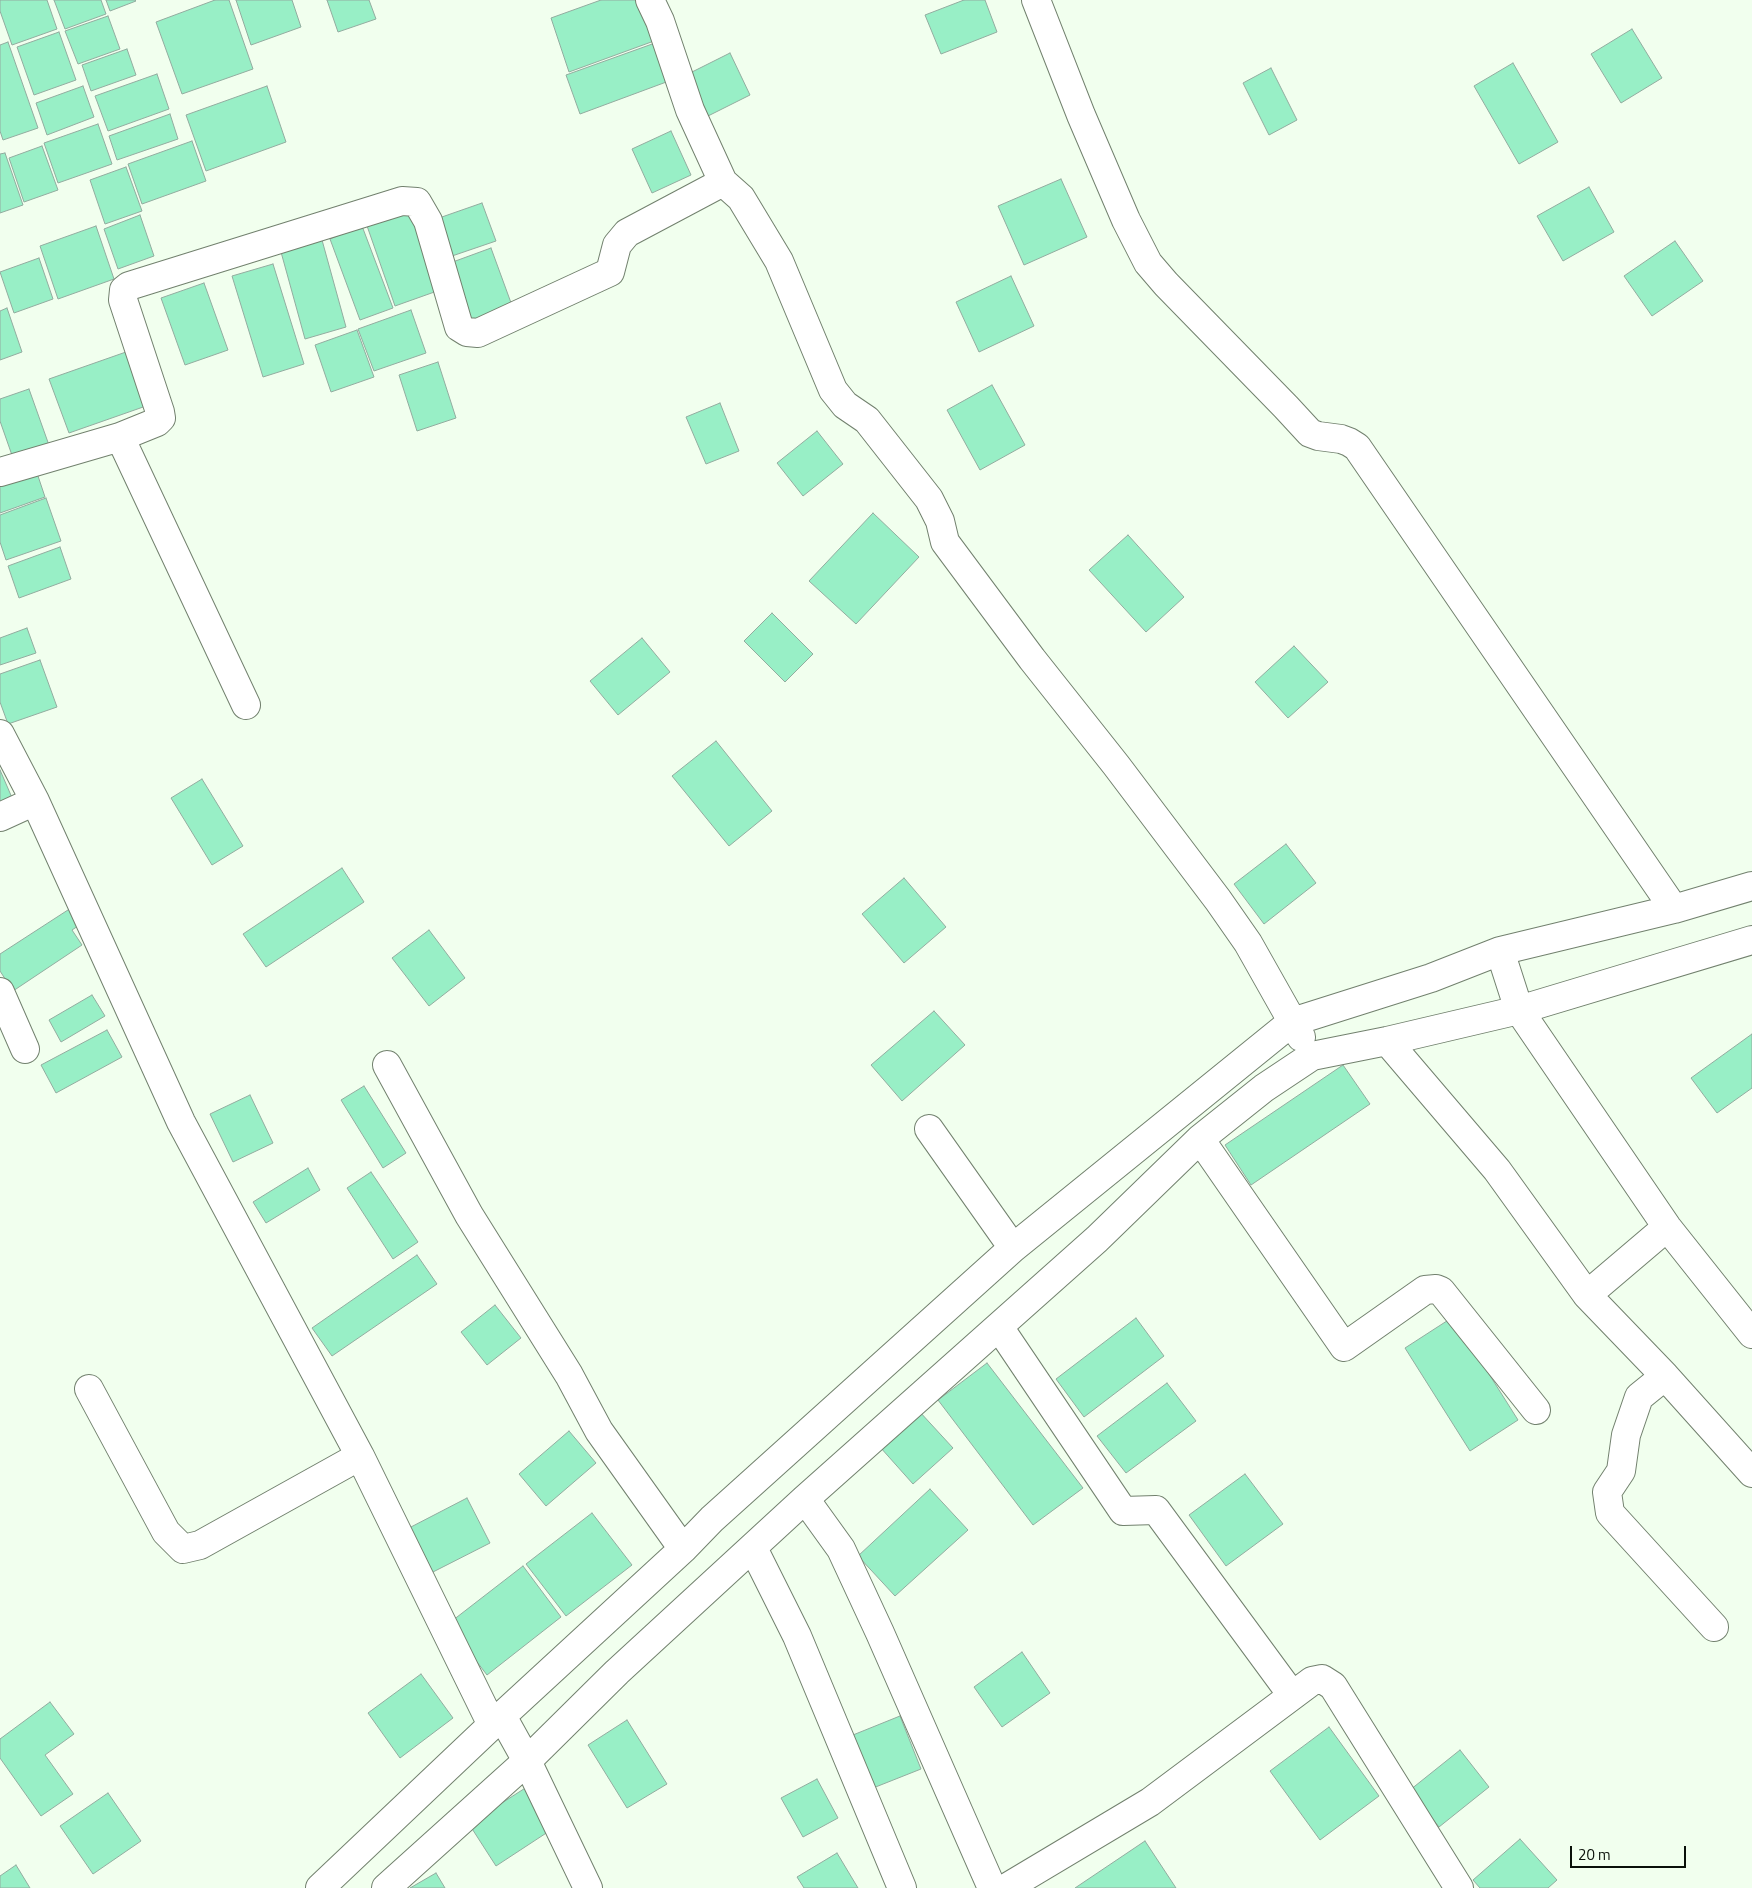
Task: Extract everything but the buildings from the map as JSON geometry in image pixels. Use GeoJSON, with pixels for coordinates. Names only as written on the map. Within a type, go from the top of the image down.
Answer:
{"type":"FeatureCollection","features":[{"type":"Feature","properties":{"kind":"street"},"geometry":{"type":"LineString","coordinates":[[650,0],[660,21],[690,110],[722,182],[741,198],[779,261],[833,390],[845,405],[867,420],[929,499],[940,521],[945,542],[1218,900],[1248,943],[1312,1056]]}},
{"type":"Feature","properties":{"kind":"street"},"geometry":{"type":"LineString","coordinates":[[1036,0],[1081,115],[1126,220],[1148,262],[1166,284],[1310,433],[1341,439],[1358,447],[1674,909]]}},
{"type":"Feature","properties":{"kind":"street"},"geometry":{"type":"LineString","coordinates":[[0,472],[120,438],[157,422],[161,418],[123,300],[124,290],[129,286],[402,201],[417,202],[428,221],[459,326],[467,332],[478,333],[610,272],[617,245],[627,233],[722,182]]}},
{"type":"Feature","properties":{"kind":"street"},"geometry":{"type":"LineString","coordinates":[[120,438],[246,705]]}},
{"type":"Feature","properties":{"kind":"street"},"geometry":{"type":"LineString","coordinates":[[0,734],[34,801],[181,1122],[510,1736],[588,1888]]}},
{"type":"Feature","properties":{"kind":"street"},"geometry":{"type":"LineString","coordinates":[[0,817],[34,801]]}},
{"type":"Feature","properties":{"kind":"street"},"geometry":{"type":"LineString","coordinates":[[386,1888],[510,1736],[712,1518],[1013,1248],[1292,1022],[1431,978],[1500,951],[1674,909],[1752,886]]}},
{"type":"Feature","properties":{"kind":"street"},"geometry":{"type":"LineString","coordinates":[[320,1888],[510,1736],[617,1672],[805,1499],[1097,1239],[1200,1139],[1264,1088],[1312,1056],[1387,1041],[1518,1010],[1752,940]]}},
{"type":"Feature","properties":{"kind":"street"},"geometry":{"type":"LineString","coordinates":[[1500,951],[1518,1010],[1667,1227],[1752,1334]]}},
{"type":"Feature","properties":{"kind":"street"},"geometry":{"type":"LineString","coordinates":[[0,992],[25,1049]]}},
{"type":"Feature","properties":{"kind":"street"},"geometry":{"type":"LineString","coordinates":[[1387,1041],[1497,1170],[1588,1294],[1752,1473]]}},
{"type":"Feature","properties":{"kind":"street"},"geometry":{"type":"LineString","coordinates":[[387,1065],[469,1215],[569,1375],[599,1431],[683,1549]]}},
{"type":"Feature","properties":{"kind":"street"},"geometry":{"type":"LineString","coordinates":[[929,1129],[1013,1248]]}},
{"type":"Feature","properties":{"kind":"street"},"geometry":{"type":"LineString","coordinates":[[1200,1139],[1344,1348],[1426,1290],[1436,1289],[1441,1291],[1536,1410]]}},
{"type":"Feature","properties":{"kind":"street"},"geometry":{"type":"LineString","coordinates":[[1588,1294],[1667,1227]]}},
{"type":"Feature","properties":{"kind":"street"},"geometry":{"type":"LineString","coordinates":[[999,1326],[1123,1511],[1156,1510],[1292,1695]]}},
{"type":"Feature","properties":{"kind":"street"},"geometry":{"type":"LineString","coordinates":[[1665,1376],[1639,1397],[1626,1435],[1621,1471],[1607,1492],[1610,1513],[1714,1627]]}},
{"type":"Feature","properties":{"kind":"street"},"geometry":{"type":"LineString","coordinates":[[89,1389],[166,1532],[183,1549],[200,1545],[360,1456]]}},
{"type":"Feature","properties":{"kind":"street"},"geometry":{"type":"LineString","coordinates":[[805,1499],[841,1549],[992,1888]]}},
{"type":"Feature","properties":{"kind":"street"},"geometry":{"type":"LineString","coordinates":[[753,1548],[798,1636],[902,1888]]}},
{"type":"Feature","properties":{"kind":"street"},"geometry":{"type":"LineString","coordinates":[[1006,1888],[1150,1802],[1292,1695],[1312,1681],[1322,1679],[1333,1686],[1459,1888]]}}]}
